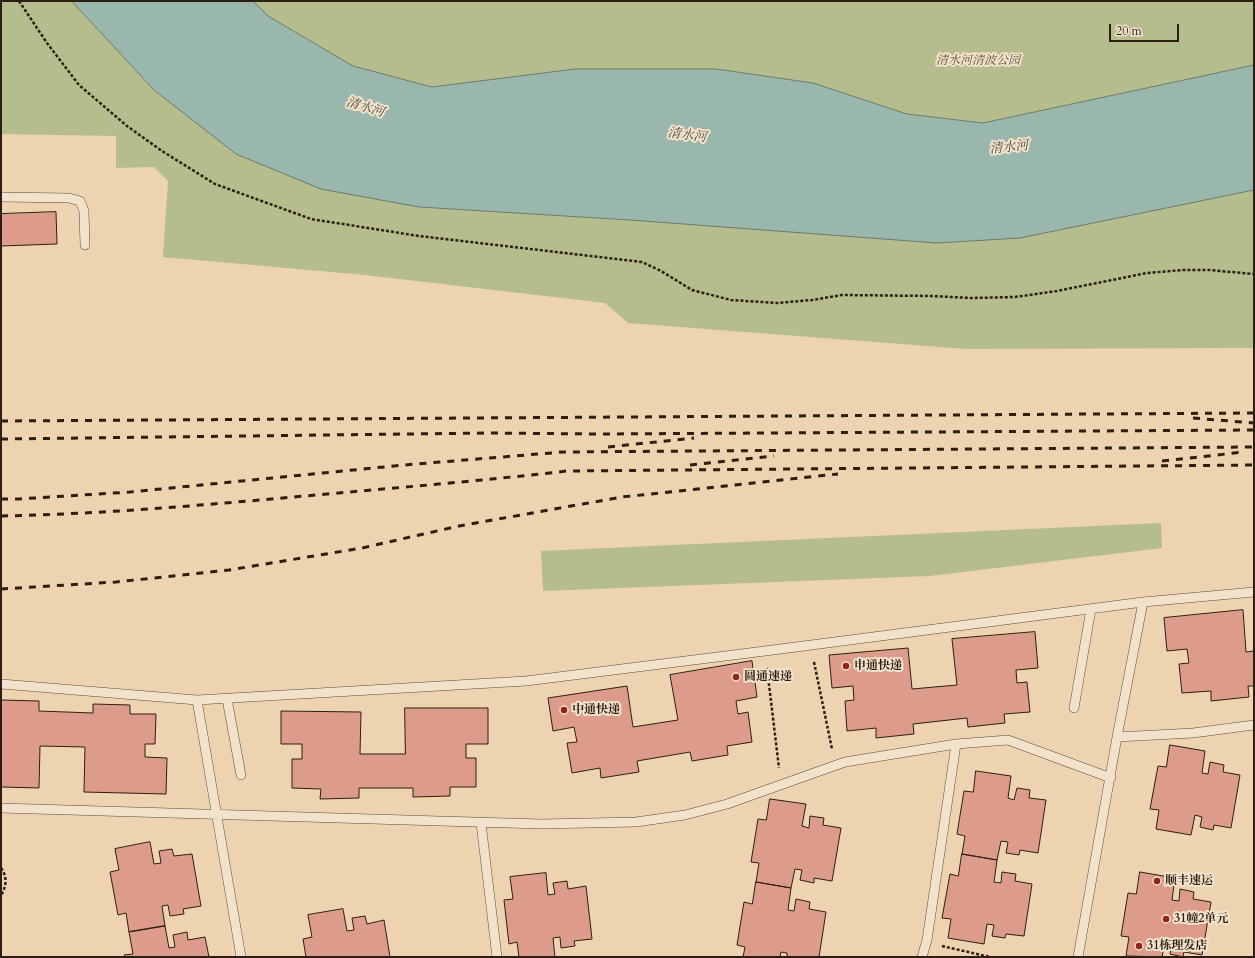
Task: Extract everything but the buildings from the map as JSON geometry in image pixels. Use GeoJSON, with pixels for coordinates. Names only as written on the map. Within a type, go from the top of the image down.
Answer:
{"type":"FeatureCollection","features":[{"type":"Feature","properties":{"kind":"lane"},"geometry":{"type":"LineString","coordinates":[[1,197],[69,198],[80,202],[84,211],[86,245]]}},
{"type":"Feature","properties":{"kind":"lane"},"geometry":{"type":"LineString","coordinates":[[1,684],[197,700],[526,681],[810,646],[1091,608],[1254,592]]}},
{"type":"Feature","properties":{"kind":"lane"},"geometry":{"type":"LineString","coordinates":[[1078,957],[1117,737],[1143,602]]}},
{"type":"Feature","properties":{"kind":"lane"},"geometry":{"type":"LineString","coordinates":[[1074,708],[1091,608]]}},
{"type":"Feature","properties":{"kind":"lane"},"geometry":{"type":"LineString","coordinates":[[227,699],[241,775]]}},
{"type":"Feature","properties":{"kind":"lane"},"geometry":{"type":"LineString","coordinates":[[197,700],[241,957]]}},
{"type":"Feature","properties":{"kind":"lane"},"geometry":{"type":"LineString","coordinates":[[1117,737],[1193,733],[1254,725]]}},
{"type":"Feature","properties":{"kind":"lane"},"geometry":{"type":"LineString","coordinates":[[1,808],[481,823],[540,824],[636,822],[685,815],[727,804],[845,762],[956,744],[1008,740],[1110,778]]}},
{"type":"Feature","properties":{"kind":"lane"},"geometry":{"type":"LineString","coordinates":[[922,957],[926,942],[956,744]]}},
{"type":"Feature","properties":{"kind":"lane"},"geometry":{"type":"LineString","coordinates":[[481,823],[497,957]]}},
{"type":"Feature","properties":{"kind":"path"},"geometry":{"type":"LineString","coordinates":[[19,1],[47,43],[79,85],[127,126],[162,151],[215,184],[311,219],[419,236],[642,262],[661,271],[692,290],[731,300],[778,303],[812,300],[842,295],[972,298],[1015,297],[1057,291],[1147,273],[1183,270],[1209,270],[1254,274]]}},
{"type":"Feature","properties":{"kind":"path"},"geometry":{"type":"LineString","coordinates":[[810,646],[836,765]]}},
{"type":"Feature","properties":{"kind":"path"},"geometry":{"type":"LineString","coordinates":[[765,651],[781,785]]}},
{"type":"Feature","properties":{"kind":"path"},"geometry":{"type":"LineString","coordinates":[[1,868],[6,879],[1,895]]}},
{"type":"Feature","properties":{"kind":"path"},"geometry":{"type":"LineString","coordinates":[[926,942],[990,957]]}},
{"type":"Feature","properties":{"kind":"green space"},"geometry":{"type":"Polygon","coordinates":[[[1,1],[72,1],[154,90],[419,207],[630,220],[1020,238],[1254,190],[1254,348],[966,349],[628,323],[605,303],[365,275],[163,257],[168,181],[154,167],[116,168],[116,136],[1,134],[1,1]]]}},
{"type":"Feature","properties":{"kind":"green space","name":"清水河清波公园"},"geometry":{"type":"Polygon","coordinates":[[[253,1],[1254,1],[1254,65],[983,123],[907,114],[813,83],[716,69],[575,69],[432,87],[353,66],[268,16],[253,1]]]}},
{"type":"Feature","properties":{"kind":"green space"},"geometry":{"type":"Polygon","coordinates":[[[1161,523],[1162,548],[930,576],[543,591],[541,551],[1161,523]]]}},
{"type":"Feature","properties":{"kind":"water","name":"清水河"},"geometry":{"type":"Polygon","coordinates":[[[72,1],[253,1],[268,16],[353,66],[432,87],[575,69],[716,69],[813,83],[907,114],[983,123],[1254,65],[1254,190],[1020,238],[937,243],[630,220],[419,207],[321,189],[236,154],[154,90],[72,1]]]}},
{"type":"Feature","properties":{"kind":"railway"},"geometry":{"type":"LineString","coordinates":[[1,421],[1254,413]]}},
{"type":"Feature","properties":{"kind":"railway"},"geometry":{"type":"LineString","coordinates":[[1193,418],[1254,423]]}},
{"type":"Feature","properties":{"kind":"railway"},"geometry":{"type":"LineString","coordinates":[[1,439],[488,433],[603,434],[1254,430]]}},
{"type":"Feature","properties":{"kind":"railway"},"geometry":{"type":"LineString","coordinates":[[608,447],[694,438]]}},
{"type":"Feature","properties":{"kind":"railway"},"geometry":{"type":"LineString","coordinates":[[1,499],[130,492],[404,465],[563,452],[1254,447]]}},
{"type":"Feature","properties":{"kind":"railway"},"geometry":{"type":"LineString","coordinates":[[1162,461],[1244,452]]}},
{"type":"Feature","properties":{"kind":"railway"},"geometry":{"type":"LineString","coordinates":[[690,465],[774,456]]}},
{"type":"Feature","properties":{"kind":"railway"},"geometry":{"type":"LineString","coordinates":[[1,516],[191,506],[567,471],[1254,465]]}},
{"type":"Feature","properties":{"kind":"railway"},"geometry":{"type":"LineString","coordinates":[[1,589],[116,582],[229,570],[362,548],[459,526],[622,497],[838,474]]}},
{"type":"Feature","properties":{"kind":"place","name":"申通快递"},"geometry":{"type":"Point","coordinates":[846,666]}},
{"type":"Feature","properties":{"kind":"place","name":"圆通速递"},"geometry":{"type":"Point","coordinates":[736,677]}},
{"type":"Feature","properties":{"kind":"place","name":"中通快递"},"geometry":{"type":"Point","coordinates":[564,710]}},
{"type":"Feature","properties":{"kind":"place","name":"顺丰速运"},"geometry":{"type":"Point","coordinates":[1157,881]}},
{"type":"Feature","properties":{"kind":"place","name":"31幢2单元"},"geometry":{"type":"Point","coordinates":[1166,919]}},
{"type":"Feature","properties":{"kind":"place","name":"31栋理发店"},"geometry":{"type":"Point","coordinates":[1139,946]}}]}
